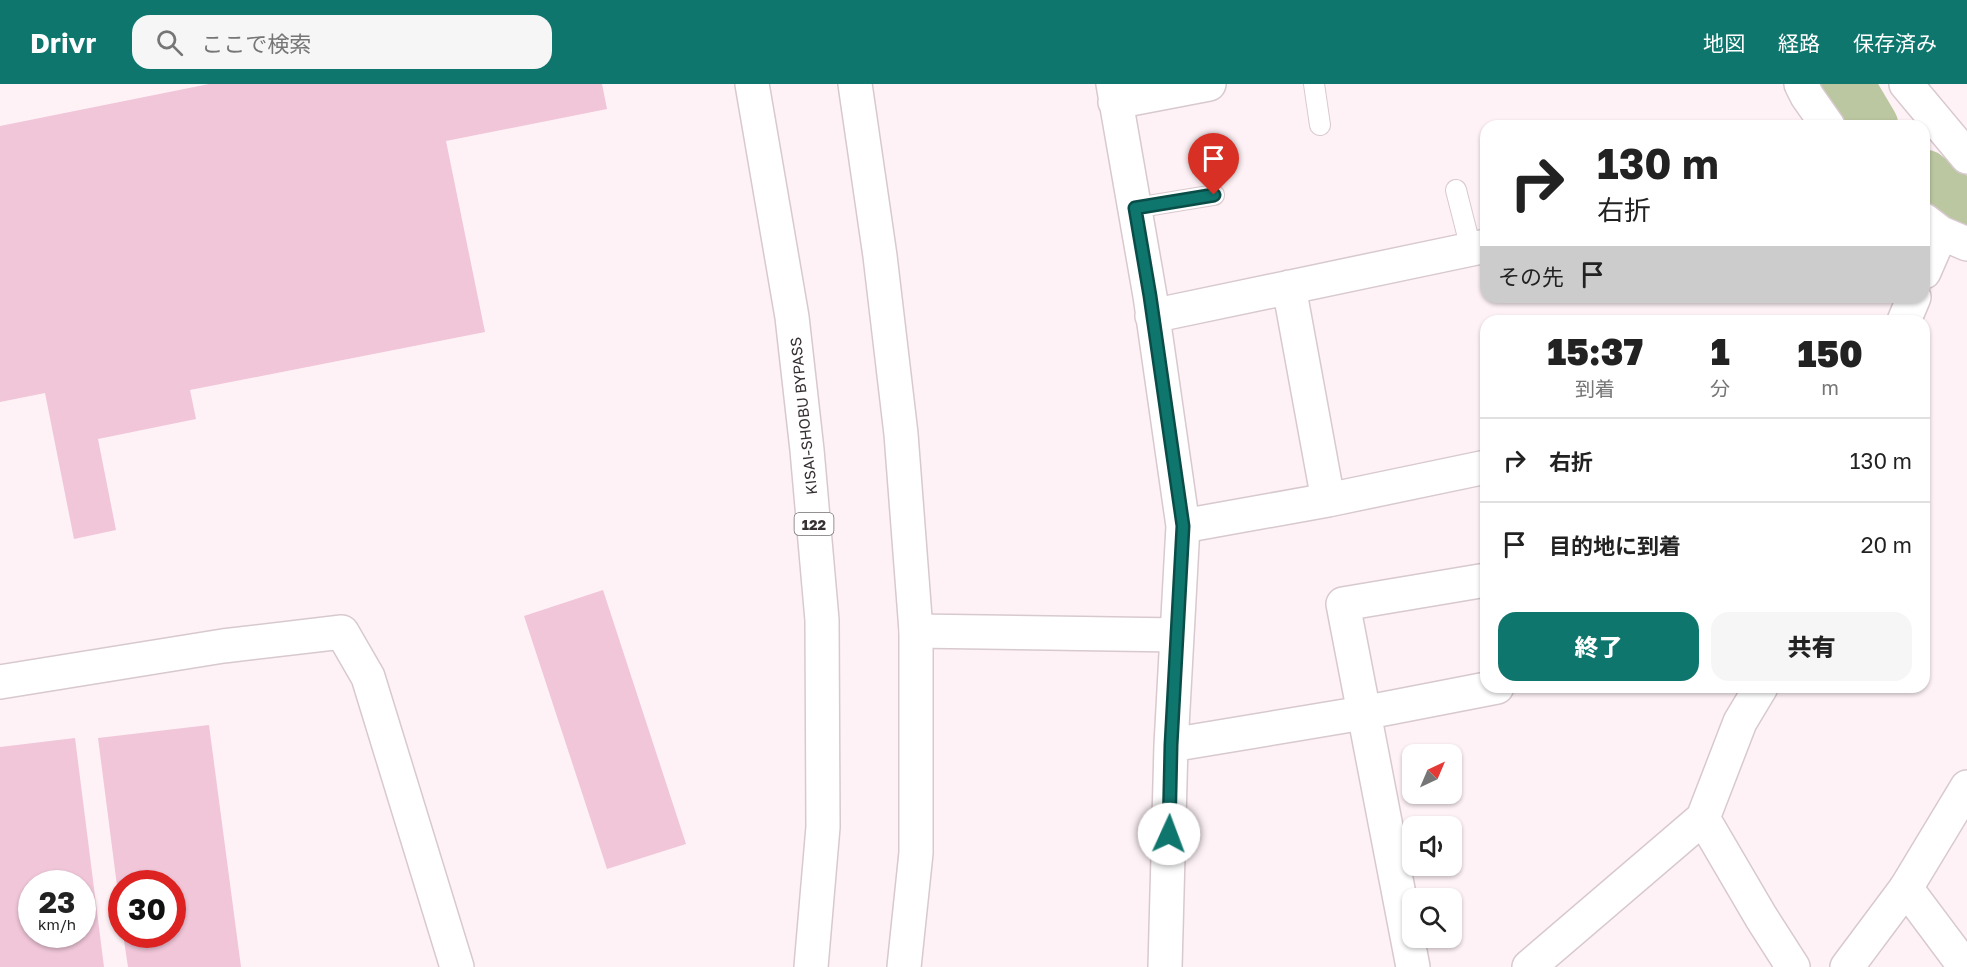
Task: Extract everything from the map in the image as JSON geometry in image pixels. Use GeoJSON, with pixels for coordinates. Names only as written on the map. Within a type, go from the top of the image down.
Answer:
{"type":"FeatureCollection","features":[{"type":"Feature","properties":{"kind":"main road","name":"KISAI-SHOBU BYPASS"},"geometry":{"type":"LineString","coordinates":[[752,84],[792,317],[807,450],[822,620],[823,827],[811,967]]}},
{"type":"Feature","properties":{"kind":"main road"},"geometry":{"type":"LineString","coordinates":[[855,84],[880,256],[901,434],[916,631],[916,853],[904,967]]}},
{"type":"Feature","properties":{"kind":"main road"},"geometry":{"type":"LineString","coordinates":[[1165,967],[1171,745],[1183,526],[1135,208],[1114,93],[1209,84]]}},
{"type":"Feature","properties":{"kind":"main road"},"geometry":{"type":"LineString","coordinates":[[1801,84],[1824,120]]}},
{"type":"Feature","properties":{"kind":"main road"},"geometry":{"type":"LineString","coordinates":[[1906,84],[1967,157]]}},
{"type":"Feature","properties":{"kind":"main road"},"geometry":{"type":"LineString","coordinates":[[1930,260],[1944,232]]}},
{"type":"Feature","properties":{"kind":"main road"},"geometry":{"type":"LineString","coordinates":[[1152,316],[1479,248]]}},
{"type":"Feature","properties":{"kind":"main road"},"geometry":{"type":"LineString","coordinates":[[1289,287],[1328,500]]}},
{"type":"Feature","properties":{"kind":"main road"},"geometry":{"type":"LineString","coordinates":[[1183,526],[1328,500],[1480,468]]}},
{"type":"Feature","properties":{"kind":"main road"},"geometry":{"type":"LineString","coordinates":[[1413,967],[1343,604],[1480,581]]}},
{"type":"Feature","properties":{"kind":"main road"},"geometry":{"type":"LineString","coordinates":[[916,631],[1176,635]]}},
{"type":"Feature","properties":{"kind":"main road"},"geometry":{"type":"LineString","coordinates":[[0,682],[223,646],[342,632],[368,677],[457,967]]}},
{"type":"Feature","properties":{"kind":"main road"},"geometry":{"type":"LineString","coordinates":[[1171,745],[1363,713],[1480,690]]}},
{"type":"Feature","properties":{"kind":"main road"},"geometry":{"type":"LineString","coordinates":[[1529,967],[1703,818],[1740,722],[1757,693]]}},
{"type":"Feature","properties":{"kind":"main road"},"geometry":{"type":"LineString","coordinates":[[1847,967],[1906,888],[1967,787]]}},
{"type":"Feature","properties":{"kind":"main road"},"geometry":{"type":"LineString","coordinates":[[1703,818],[1793,967]]}},
{"type":"Feature","properties":{"kind":"main road"},"geometry":{"type":"LineString","coordinates":[[1906,888],[1965,967]]}},
{"type":"Feature","properties":{"kind":"lane"},"geometry":{"type":"LineString","coordinates":[[1314,84],[1320,125]]}},
{"type":"Feature","properties":{"kind":"lane"},"geometry":{"type":"LineString","coordinates":[[1456,190],[1479,248]]}},
{"type":"Feature","properties":{"kind":"lane"},"geometry":{"type":"LineString","coordinates":[[1135,208],[1214,195]]}},
{"type":"Feature","properties":{"kind":"building"},"geometry":{"type":"Polygon","coordinates":[[[209,84],[602,84],[607,109],[446,141],[485,332],[190,390],[196,419],[98,439],[116,530],[74,539],[45,393],[0,402],[0,126],[209,84]]]}},
{"type":"Feature","properties":{"kind":"building"},"geometry":{"type":"Polygon","coordinates":[[[603,590],[686,844],[607,869],[524,616],[603,590]]]}},
{"type":"Feature","properties":{"kind":"building"},"geometry":{"type":"Polygon","coordinates":[[[209,725],[241,967],[128,967],[125,948],[186,948],[186,870],[115,870],[98,738],[209,725]]]}},
{"type":"Feature","properties":{"kind":"building"},"geometry":{"type":"Polygon","coordinates":[[[75,738],[92,870],[18,870],[18,948],[96,948],[96,904],[104,967],[0,967],[0,747],[75,738]]]}},
{"type":"Feature","properties":{"kind":"waterway"},"geometry":{"type":"LineString","coordinates":[[1845,84],[1866,120]]}},
{"type":"Feature","properties":{"kind":"waterway"},"geometry":{"type":"LineString","coordinates":[[1930,183],[1967,212]]}},
{"type":"Feature","properties":{"kind":"route"},"geometry":{"type":"LineString","coordinates":[[1169,834],[1171,745],[1183,526],[1135,208],[1214,195]]}}]}
